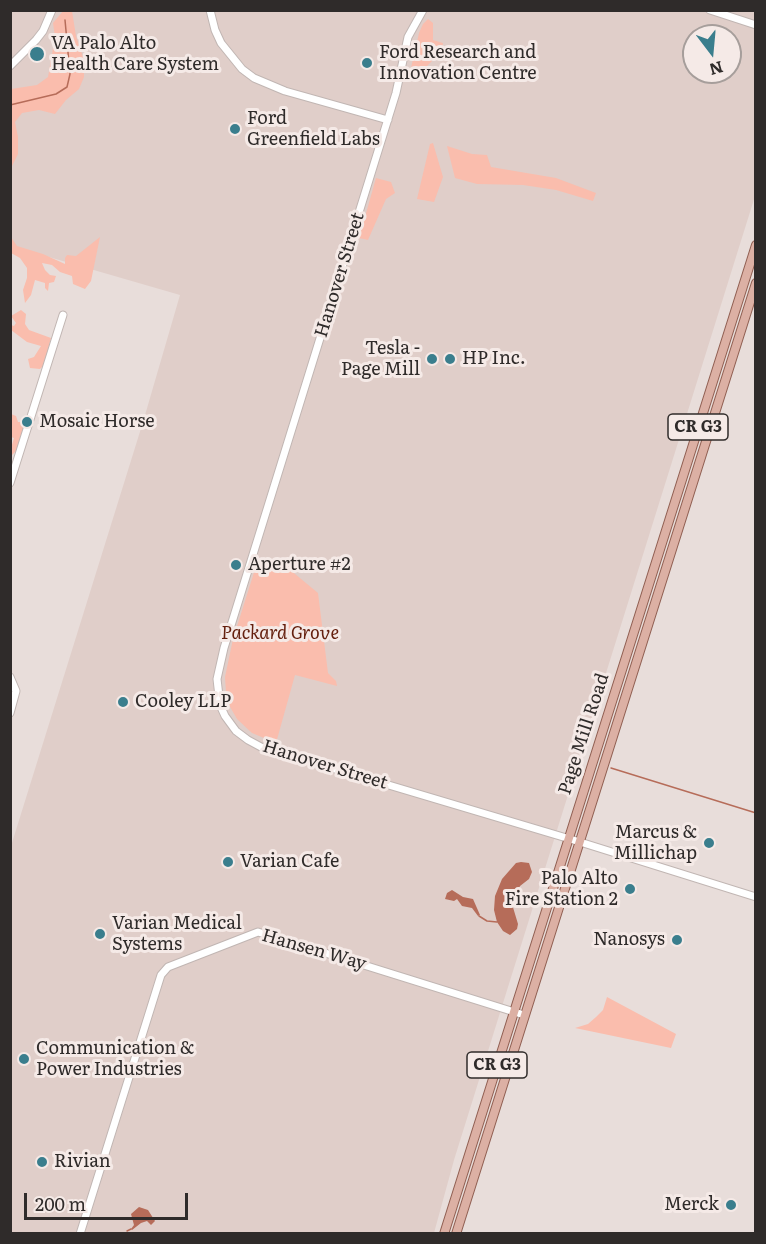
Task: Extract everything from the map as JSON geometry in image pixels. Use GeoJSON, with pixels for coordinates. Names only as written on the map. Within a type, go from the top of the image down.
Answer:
{"type":"FeatureCollection","features":[{"type":"Feature","properties":{"kind":"main road","name":"Page Mill Road"},"geometry":{"type":"LineString","coordinates":[[444,1233],[756,244]]}},
{"type":"Feature","properties":{"kind":"main road","name":"Page Mill Road"},"geometry":{"type":"LineString","coordinates":[[456,1233],[665,571],[753,303],[756,283]]}},
{"type":"Feature","properties":{"kind":"main road"},"geometry":{"type":"LineString","coordinates":[[658,556],[665,571]]}},
{"type":"Feature","properties":{"kind":"street"},"geometry":{"type":"LineString","coordinates":[[10,66],[28,50],[43,31],[52,10]]}},
{"type":"Feature","properties":{"kind":"street"},"geometry":{"type":"LineString","coordinates":[[210,10],[221,43],[242,69],[254,78],[285,91],[388,120]]}},
{"type":"Feature","properties":{"kind":"street","name":"Hanover Street"},"geometry":{"type":"LineString","coordinates":[[423,10],[408,37],[388,120],[224,648],[217,679],[219,697],[225,716],[236,731],[261,747],[568,838],[756,897]]}},
{"type":"Feature","properties":{"kind":"street"},"geometry":{"type":"LineString","coordinates":[[710,10],[756,25]]}},
{"type":"Feature","properties":{"kind":"street"},"geometry":{"type":"LineString","coordinates":[[738,298],[753,303]]}},
{"type":"Feature","properties":{"kind":"street"},"geometry":{"type":"LineString","coordinates":[[10,483],[63,315]]}},
{"type":"Feature","properties":{"kind":"street"},"geometry":{"type":"LineString","coordinates":[[10,677],[16,691],[10,713]]}},
{"type":"Feature","properties":{"kind":"street","name":"Hansen Way"},"geometry":{"type":"LineString","coordinates":[[80,1233],[160,979],[168,967],[258,932],[524,1015]]}},
{"type":"Feature","properties":{"kind":"shaded area"},"geometry":{"type":"Polygon","coordinates":[[[10,11],[755,11],[755,196],[454,1160],[434,1233],[11,1233],[11,846],[143,422],[180,295],[11,246],[10,11]]]}},
{"type":"Feature","properties":{"kind":"shaded area"},"geometry":{"type":"Polygon","coordinates":[[[516,863],[529,863],[532,872],[529,879],[520,886],[512,904],[518,924],[517,929],[510,935],[503,931],[497,922],[494,910],[495,896],[502,879],[516,863]]]}},
{"type":"Feature","properties":{"kind":"shaded area"},"geometry":{"type":"Polygon","coordinates":[[[452,890],[463,897],[473,899],[480,915],[478,916],[472,908],[462,906],[457,899],[454,901],[445,899],[447,893],[452,890]]]}},
{"type":"Feature","properties":{"kind":"shaded area"},"geometry":{"type":"Polygon","coordinates":[[[139,1207],[148,1210],[155,1221],[151,1225],[147,1221],[141,1223],[132,1230],[134,1225],[131,1214],[139,1207]]]}},
{"type":"Feature","properties":{"kind":"green space"},"geometry":{"type":"Polygon","coordinates":[[[64,10],[72,11],[76,36],[84,60],[84,77],[79,89],[55,114],[39,110],[22,113],[15,122],[18,154],[11,168],[11,89],[37,85],[48,77],[55,37],[53,23],[64,10]]]}},
{"type":"Feature","properties":{"kind":"green space"},"geometry":{"type":"Polygon","coordinates":[[[428,19],[433,23],[433,40],[443,43],[442,50],[431,54],[432,61],[426,67],[411,68],[419,33],[428,19]]]}},
{"type":"Feature","properties":{"kind":"green space"},"geometry":{"type":"Polygon","coordinates":[[[433,143],[443,177],[434,202],[417,199],[430,144],[433,143]]]}},
{"type":"Feature","properties":{"kind":"green space"},"geometry":{"type":"Polygon","coordinates":[[[447,146],[472,154],[487,155],[491,167],[556,178],[596,193],[593,201],[556,190],[523,185],[477,184],[455,178],[447,146]]]}},
{"type":"Feature","properties":{"kind":"green space"},"geometry":{"type":"Polygon","coordinates":[[[376,178],[391,182],[395,193],[386,199],[368,240],[359,238],[376,178]]]}},
{"type":"Feature","properties":{"kind":"green space"},"geometry":{"type":"Polygon","coordinates":[[[11,237],[17,246],[65,264],[67,255],[76,256],[100,237],[91,281],[85,289],[73,284],[72,276],[60,272],[52,265],[42,263],[50,275],[56,276],[54,282],[49,283],[48,291],[45,283],[35,280],[31,295],[25,303],[23,290],[27,268],[20,258],[11,253],[11,237]]]}},
{"type":"Feature","properties":{"kind":"green space"},"geometry":{"type":"Polygon","coordinates":[[[21,310],[26,314],[25,324],[29,330],[51,338],[44,365],[40,369],[30,368],[28,359],[34,357],[41,346],[27,342],[11,330],[11,325],[14,326],[16,323],[11,316],[21,310]]]}},
{"type":"Feature","properties":{"kind":"green space"},"geometry":{"type":"Polygon","coordinates":[[[11,414],[16,416],[18,422],[25,422],[17,450],[11,456],[14,438],[11,437],[11,414]]]}},
{"type":"Feature","properties":{"kind":"green space","name":"Packard Grove"},"geometry":{"type":"Polygon","coordinates":[[[264,558],[283,564],[318,593],[328,673],[336,681],[337,686],[295,675],[276,743],[252,733],[237,719],[229,705],[225,677],[233,639],[257,563],[264,558]]]}},
{"type":"Feature","properties":{"kind":"green space"},"geometry":{"type":"Polygon","coordinates":[[[607,997],[676,1034],[671,1048],[575,1028],[588,1024],[596,1017],[603,1010],[607,997]]]}},
{"type":"Feature","properties":{"kind":"waterway"},"geometry":{"type":"LineString","coordinates":[[10,105],[56,94],[67,87],[70,74],[65,20]]}},
{"type":"Feature","properties":{"kind":"waterway"},"geometry":{"type":"LineString","coordinates":[[611,768],[756,813]]}},
{"type":"Feature","properties":{"kind":"waterway"},"geometry":{"type":"LineString","coordinates":[[479,916],[487,921],[497,922]]}},
{"type":"Feature","properties":{"kind":"waterway"},"geometry":{"type":"LineString","coordinates":[[127,1231],[131,1229]]}},
{"type":"Feature","properties":{"kind":"place","name":"VA Palo Alto Health Care System"},"geometry":{"type":"Point","coordinates":[37,54]}},
{"type":"Feature","properties":{"kind":"place","name":"Ford Research and Innovation Centre"},"geometry":{"type":"Point","coordinates":[367,63]}},
{"type":"Feature","properties":{"kind":"place","name":"Ford Greenfield Labs"},"geometry":{"type":"Point","coordinates":[235,129]}},
{"type":"Feature","properties":{"kind":"place","name":"Tesla - Page Mill"},"geometry":{"type":"Point","coordinates":[432,359]}},
{"type":"Feature","properties":{"kind":"place","name":"HP Inc."},"geometry":{"type":"Point","coordinates":[450,359]}},
{"type":"Feature","properties":{"kind":"place","name":"Mosaic Horse"},"geometry":{"type":"Point","coordinates":[27,422]}},
{"type":"Feature","properties":{"kind":"place","name":"Aperture #2"},"geometry":{"type":"Point","coordinates":[236,565]}},
{"type":"Feature","properties":{"kind":"place","name":"Cooley LLP"},"geometry":{"type":"Point","coordinates":[123,702]}},
{"type":"Feature","properties":{"kind":"place","name":"Marcus & Millichap"},"geometry":{"type":"Point","coordinates":[709,843]}},
{"type":"Feature","properties":{"kind":"place","name":"Varian Cafe"},"geometry":{"type":"Point","coordinates":[228,862]}},
{"type":"Feature","properties":{"kind":"place","name":"Palo Alto Fire Station 2"},"geometry":{"type":"Point","coordinates":[630,889]}},
{"type":"Feature","properties":{"kind":"place","name":"Varian Medical Systems"},"geometry":{"type":"Point","coordinates":[100,934]}},
{"type":"Feature","properties":{"kind":"place","name":"Nanosys"},"geometry":{"type":"Point","coordinates":[677,940]}},
{"type":"Feature","properties":{"kind":"place","name":"Communication & Power Industries"},"geometry":{"type":"Point","coordinates":[24,1059]}},
{"type":"Feature","properties":{"kind":"place","name":"Rivian"},"geometry":{"type":"Point","coordinates":[42,1162]}},
{"type":"Feature","properties":{"kind":"place","name":"Merck"},"geometry":{"type":"Point","coordinates":[731,1205]}}]}
